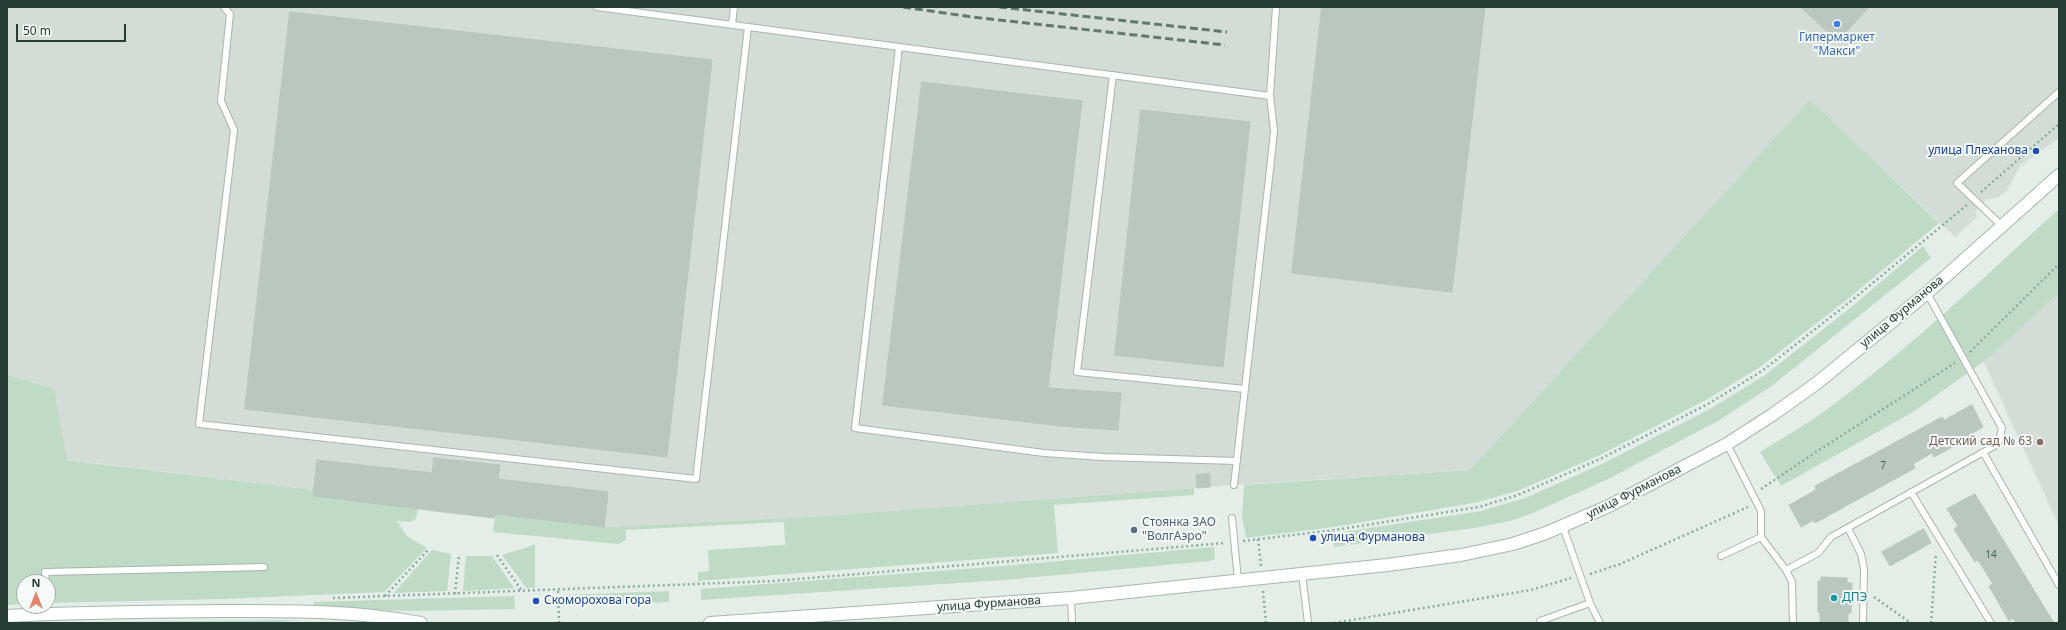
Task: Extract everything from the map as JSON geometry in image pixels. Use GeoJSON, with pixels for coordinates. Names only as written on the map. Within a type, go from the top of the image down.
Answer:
{"type":"FeatureCollection","features":[{"type":"Feature","properties":{"kind":"main road","name":"улица Фурманова"},"geometry":{"type":"LineString","coordinates":[[710,623],[813,620],[1071,598],[1302,574],[1460,556],[1513,544],[1563,528],[1727,444],[1772,415],[1817,383],[1927,293],[2059,176]]}},
{"type":"Feature","properties":{"kind":"main road"},"geometry":{"type":"LineString","coordinates":[[56,610],[104,612],[295,611],[367,616],[422,623]]}},
{"type":"Feature","properties":{"kind":"main road"},"geometry":{"type":"LineString","coordinates":[[321,613],[327,617],[330,623]]}},
{"type":"Feature","properties":{"kind":"main road"},"geometry":{"type":"LineString","coordinates":[[7,616],[20,614]]}},
{"type":"Feature","properties":{"kind":"lane"},"geometry":{"type":"LineString","coordinates":[[224,7],[230,14],[221,101],[234,130],[199,424],[696,479],[748,27]]}},
{"type":"Feature","properties":{"kind":"lane"},"geometry":{"type":"LineString","coordinates":[[597,7],[1270,96]]}},
{"type":"Feature","properties":{"kind":"lane"},"geometry":{"type":"LineString","coordinates":[[732,25],[734,7]]}},
{"type":"Feature","properties":{"kind":"lane"},"geometry":{"type":"LineString","coordinates":[[1234,485],[1273,138],[1270,96],[1276,7]]}},
{"type":"Feature","properties":{"kind":"lane"},"geometry":{"type":"LineString","coordinates":[[899,47],[855,428],[1044,453],[1103,457],[1237,461]]}},
{"type":"Feature","properties":{"kind":"lane"},"geometry":{"type":"LineString","coordinates":[[1113,75],[1077,372],[1245,389]]}},
{"type":"Feature","properties":{"kind":"lane"},"geometry":{"type":"LineString","coordinates":[[2002,226],[1957,183],[2059,92]]}},
{"type":"Feature","properties":{"kind":"lane"},"geometry":{"type":"LineString","coordinates":[[1786,570],[1818,553],[1831,537],[1998,444],[2002,428],[1927,293]]}},
{"type":"Feature","properties":{"kind":"lane"},"geometry":{"type":"LineString","coordinates":[[1727,444],[1756,503],[1761,510],[1761,537],[1786,570],[1792,582],[1793,623]]}},
{"type":"Feature","properties":{"kind":"lane"},"geometry":{"type":"LineString","coordinates":[[1983,452],[2059,585]]}},
{"type":"Feature","properties":{"kind":"lane"},"geometry":{"type":"LineString","coordinates":[[1911,492],[1991,623]]}},
{"type":"Feature","properties":{"kind":"lane"},"geometry":{"type":"LineString","coordinates":[[1232,518],[1238,580]]}},
{"type":"Feature","properties":{"kind":"lane"},"geometry":{"type":"LineString","coordinates":[[1563,528],[1590,603],[1600,623]]}},
{"type":"Feature","properties":{"kind":"lane"},"geometry":{"type":"LineString","coordinates":[[1848,528],[1861,554],[1863,623]]}},
{"type":"Feature","properties":{"kind":"lane"},"geometry":{"type":"LineString","coordinates":[[1721,556],[1761,537]]}},
{"type":"Feature","properties":{"kind":"lane"},"geometry":{"type":"LineString","coordinates":[[45,574],[45,572],[264,567]]}},
{"type":"Feature","properties":{"kind":"lane"},"geometry":{"type":"LineString","coordinates":[[1302,574],[1308,623]]}},
{"type":"Feature","properties":{"kind":"lane"},"geometry":{"type":"LineString","coordinates":[[1071,598],[1072,623]]}},
{"type":"Feature","properties":{"kind":"lane"},"geometry":{"type":"LineString","coordinates":[[1541,623],[1540,621],[1590,603]]}},
{"type":"Feature","properties":{"kind":"path"},"geometry":{"type":"LineString","coordinates":[[326,598],[558,591],[774,580],[1235,542],[1335,530],[1479,507],[1518,495],[1600,460],[1708,404],[1762,371],[1851,301],[1974,199],[2059,124]]}},
{"type":"Feature","properties":{"kind":"path"},"geometry":{"type":"LineString","coordinates":[[1753,495],[1816,452],[1964,358],[2059,264]]}},
{"type":"Feature","properties":{"kind":"path"},"geometry":{"type":"LineString","coordinates":[[1334,623],[1531,590],[1620,564],[1756,503]]}},
{"type":"Feature","properties":{"kind":"path"},"geometry":{"type":"LineString","coordinates":[[1931,623],[1937,534]]}},
{"type":"Feature","properties":{"kind":"path"},"geometry":{"type":"LineString","coordinates":[[385,596],[430,549]]}},
{"type":"Feature","properties":{"kind":"path"},"geometry":{"type":"LineString","coordinates":[[455,594],[459,555]]}},
{"type":"Feature","properties":{"kind":"path"},"geometry":{"type":"LineString","coordinates":[[497,556],[522,592]]}},
{"type":"Feature","properties":{"kind":"path"},"geometry":{"type":"LineString","coordinates":[[1863,590],[1911,623]]}},
{"type":"Feature","properties":{"kind":"path"},"geometry":{"type":"LineString","coordinates":[[558,591],[559,623]]}},
{"type":"Feature","properties":{"kind":"shaded area"},"geometry":{"type":"Polygon","coordinates":[[[7,7],[2059,7],[2059,138],[2020,166],[2007,191],[1997,198],[1987,199],[1975,211],[1977,217],[1955,237],[1810,101],[1470,470],[1234,485],[810,517],[604,527],[495,514],[494,518],[428,511],[428,505],[407,506],[313,496],[313,490],[7,452],[7,7]]]}},
{"type":"Feature","properties":{"kind":"shaded area","name":"Детский сад № 63"},"geometry":{"type":"Polygon","coordinates":[[[2059,288],[2059,526],[1982,358],[2059,288]]]}},
{"type":"Feature","properties":{"kind":"green space"},"geometry":{"type":"Polygon","coordinates":[[[1810,100],[1939,223],[1849,298],[1760,367],[1706,400],[1598,456],[1517,491],[1478,502],[1334,527],[1246,538],[1242,517],[1244,485],[1470,470],[1810,100]]]}},
{"type":"Feature","properties":{"kind":"green space"},"geometry":{"type":"Polygon","coordinates":[[[2059,209],[2059,292],[1987,359],[1913,412],[1781,486],[1760,452],[1822,413],[1884,365],[1914,340],[2059,209]]]}},
{"type":"Feature","properties":{"kind":"green space"},"geometry":{"type":"Polygon","coordinates":[[[1923,246],[1931,258],[1773,385],[1718,421],[1608,479],[1533,513],[1510,521],[1474,528],[1334,547],[1331,534],[1481,511],[1525,498],[1602,464],[1710,409],[1765,375],[1854,305],[1923,246]]]}},
{"type":"Feature","properties":{"kind":"green space"},"geometry":{"type":"Polygon","coordinates":[[[7,375],[54,389],[67,460],[313,490],[313,496],[418,508],[416,519],[411,522],[397,521],[407,536],[427,548],[384,592],[223,599],[56,603],[56,574],[16,574],[16,604],[7,605],[7,375]]]}},
{"type":"Feature","properties":{"kind":"green space"},"geometry":{"type":"Polygon","coordinates":[[[1194,488],[1194,495],[1054,505],[1058,553],[698,581],[698,572],[709,571],[708,550],[785,545],[784,522],[626,530],[626,540],[618,544],[493,532],[495,514],[604,527],[810,517],[1194,488]]]}},
{"type":"Feature","properties":{"kind":"green space"},"geometry":{"type":"Polygon","coordinates":[[[535,544],[535,588],[526,588],[502,555],[535,544]]]}},
{"type":"Feature","properties":{"kind":"green space"},"geometry":{"type":"Polygon","coordinates":[[[1214,547],[1215,559],[1210,561],[1004,580],[701,600],[701,589],[1004,566],[1214,547]]]}},
{"type":"Feature","properties":{"kind":"green space"},"geometry":{"type":"Polygon","coordinates":[[[432,550],[451,554],[447,591],[394,593],[432,550]]]}},
{"type":"Feature","properties":{"kind":"green space"},"geometry":{"type":"Polygon","coordinates":[[[466,556],[492,556],[514,588],[463,591],[466,556]]]}},
{"type":"Feature","properties":{"kind":"green space"},"geometry":{"type":"Polygon","coordinates":[[[669,591],[669,602],[563,606],[563,595],[669,591]]]}},
{"type":"Feature","properties":{"kind":"green space"},"geometry":{"type":"Polygon","coordinates":[[[514,596],[515,609],[440,611],[364,610],[314,605],[314,602],[514,596]]]}},
{"type":"Feature","properties":{"kind":"green space"},"geometry":{"type":"Polygon","coordinates":[[[299,620],[267,623],[87,623],[104,622],[299,620]]]}},
{"type":"Feature","properties":{"kind":"building"},"geometry":{"type":"Polygon","coordinates":[[[1322,7],[1485,7],[1452,292],[1292,273],[1322,7]]]}},
{"type":"Feature","properties":{"kind":"building","name":"Гипермаркет \"Макси\""},"geometry":{"type":"Polygon","coordinates":[[[1801,7],[1869,7],[1838,41],[1801,7]]]}},
{"type":"Feature","properties":{"kind":"building"},"geometry":{"type":"Polygon","coordinates":[[[290,12],[712,60],[667,457],[245,409],[290,12]]]}},
{"type":"Feature","properties":{"kind":"building"},"geometry":{"type":"Polygon","coordinates":[[[922,82],[1082,101],[1048,388],[1121,393],[1118,430],[1061,426],[883,405],[922,82]]]}},
{"type":"Feature","properties":{"kind":"building"},"geometry":{"type":"Polygon","coordinates":[[[1141,110],[1250,122],[1223,367],[1115,355],[1141,110]]]}},
{"type":"Feature","properties":{"kind":"building"},"geometry":{"type":"Polygon","coordinates":[[[1972,405],[1983,427],[1971,434],[1972,436],[1934,457],[1932,453],[1913,464],[1915,468],[1815,523],[1814,520],[1801,527],[1789,505],[1816,490],[1815,486],[1942,417],[1944,420],[1972,405]]]}},
{"type":"Feature","properties":{"kind":"building"},"geometry":{"type":"Polygon","coordinates":[[[434,458],[500,465],[498,479],[608,492],[604,527],[495,514],[494,518],[313,496],[317,460],[432,473],[434,458]]]}},
{"type":"Feature","properties":{"kind":"building"},"geometry":{"type":"Polygon","coordinates":[[[1210,474],[1210,487],[1197,488],[1196,475],[1210,474]]]}},
{"type":"Feature","properties":{"kind":"building"},"geometry":{"type":"Polygon","coordinates":[[[1975,494],[2054,623],[2016,623],[2013,618],[2009,621],[1989,586],[1993,584],[1978,560],[1975,562],[1954,529],[1958,526],[1947,509],[1975,494]]]}},
{"type":"Feature","properties":{"kind":"building"},"geometry":{"type":"Polygon","coordinates":[[[1924,529],[1931,543],[1890,566],[1882,552],[1924,529]]]}},
{"type":"Feature","properties":{"kind":"building","name":"ДПЭ"},"geometry":{"type":"Polygon","coordinates":[[[1821,577],[1847,578],[1847,583],[1852,583],[1851,613],[1848,613],[1848,623],[1820,623],[1820,613],[1818,612],[1818,581],[1821,581],[1821,577]]]}},
{"type":"Feature","properties":{"kind":"railway"},"geometry":{"type":"LineString","coordinates":[[903,7],[972,17],[1225,45]]}},
{"type":"Feature","properties":{"kind":"railway"},"geometry":{"type":"LineString","coordinates":[[999,7],[1227,32]]}},
{"type":"Feature","properties":{"kind":"place","name":"Гипермаркет \"Макси\""},"geometry":{"type":"Point","coordinates":[1837,24]}},
{"type":"Feature","properties":{"kind":"place","name":"улица Плеханова"},"geometry":{"type":"Point","coordinates":[2036,151]}},
{"type":"Feature","properties":{"kind":"place","name":"Детский сад № 63"},"geometry":{"type":"Point","coordinates":[2040,442]}},
{"type":"Feature","properties":{"kind":"place","name":"Стоянка ЗАО \"ВолгАэро\""},"geometry":{"type":"Point","coordinates":[1134,530]}},
{"type":"Feature","properties":{"kind":"place","name":"улица Фурманова"},"geometry":{"type":"Point","coordinates":[1313,538]}},
{"type":"Feature","properties":{"kind":"place","name":"ДПЭ"},"geometry":{"type":"Point","coordinates":[1834,598]}},
{"type":"Feature","properties":{"kind":"place","name":"Скоморохова гора"},"geometry":{"type":"Point","coordinates":[536,601]}}]}
